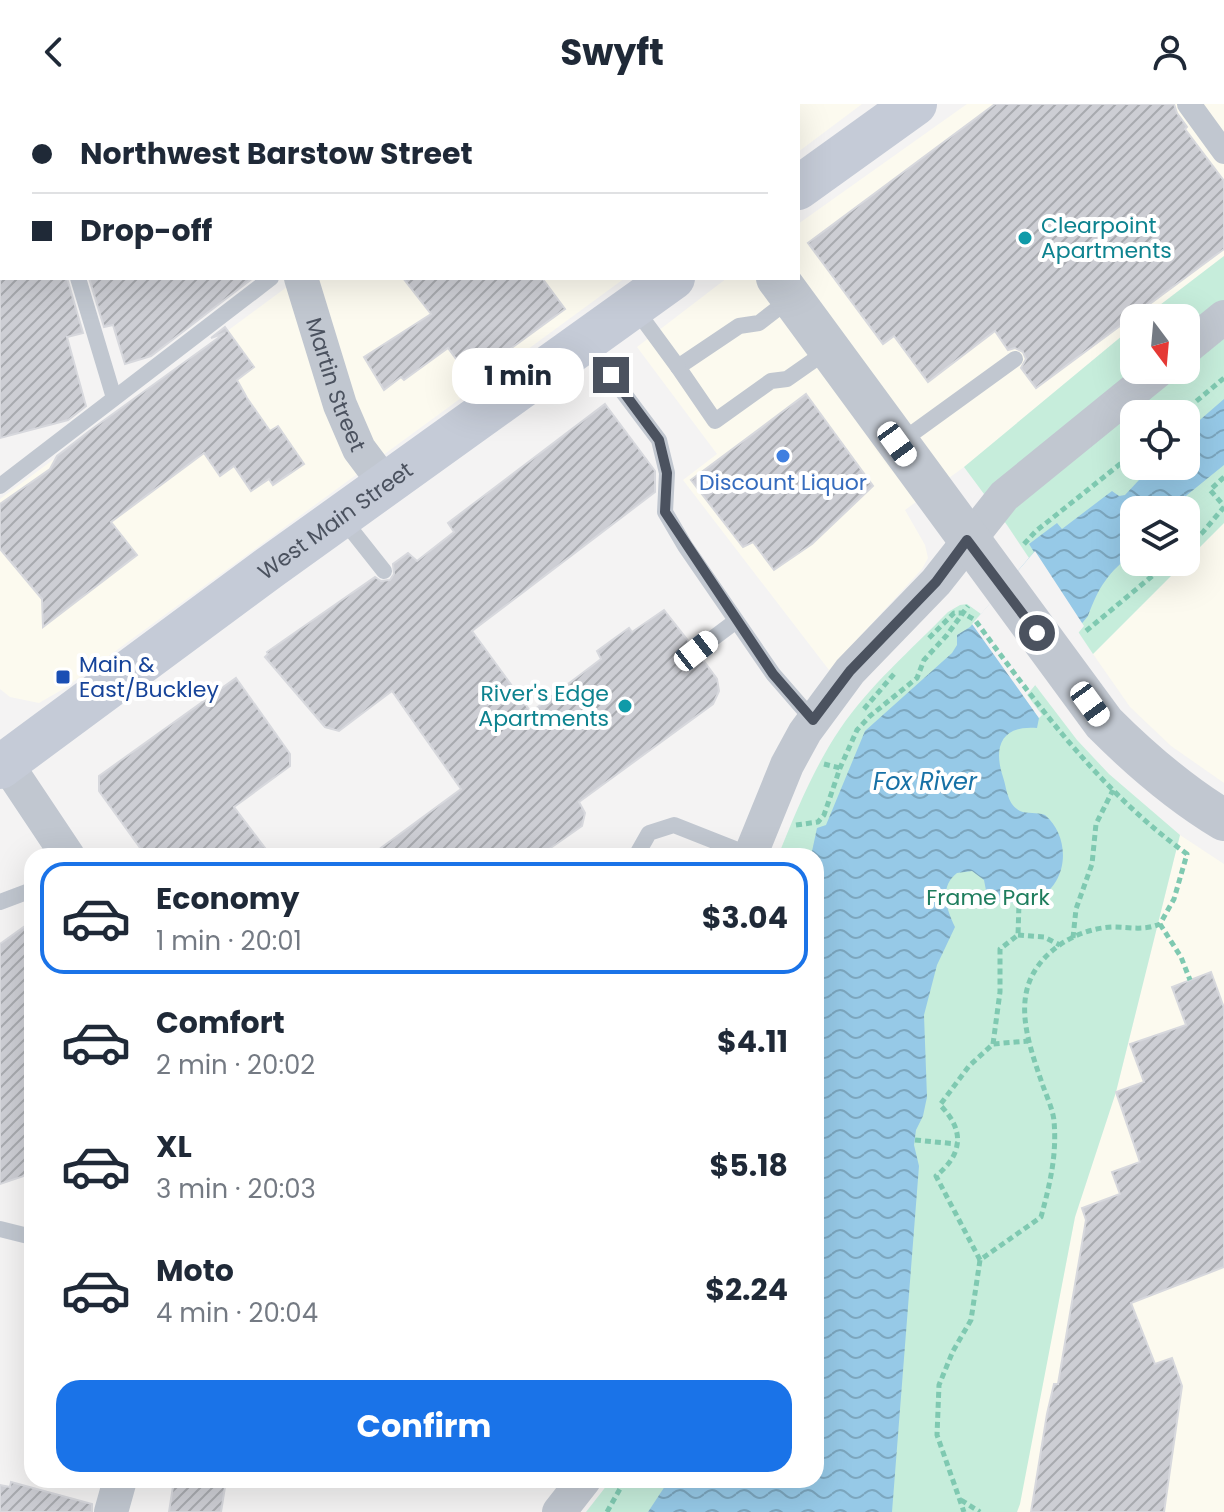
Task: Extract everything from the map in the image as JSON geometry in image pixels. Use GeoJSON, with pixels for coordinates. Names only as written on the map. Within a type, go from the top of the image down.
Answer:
{"type":"FeatureCollection","features":[{"type":"Feature","properties":{"kind":"main road"},"geometry":{"type":"LineString","coordinates":[[800,187],[915,104]]}},
{"type":"Feature","properties":{"kind":"main road","name":"West Main Street"},"geometry":{"type":"LineString","coordinates":[[2,761],[670,280]]}},
{"type":"Feature","properties":{"kind":"street"},"geometry":{"type":"LineString","coordinates":[[1189,104],[1224,152]]}},
{"type":"Feature","properties":{"kind":"street","name":"Martin Street"},"geometry":{"type":"LineString","coordinates":[[302,280],[340,405],[359,449],[386,485]]}},
{"type":"Feature","properties":{"kind":"street"},"geometry":{"type":"LineString","coordinates":[[784,288],[967,540],[986,597],[1072,679],[1104,723],[1149,767],[1224,820]]}},
{"type":"Feature","properties":{"kind":"street"},"geometry":{"type":"LineString","coordinates":[[1200,337],[1224,317]]}},
{"type":"Feature","properties":{"kind":"street"},"geometry":{"type":"LineString","coordinates":[[753,848],[787,765],[813,720],[850,671],[936,582],[1004,496],[1142,384]]}},
{"type":"Feature","properties":{"kind":"street"},"geometry":{"type":"LineString","coordinates":[[2,761],[62,848]]}},
{"type":"Feature","properties":{"kind":"street"},"geometry":{"type":"LineString","coordinates":[[111,1512],[118,1488]]}},
{"type":"Feature","properties":{"kind":"street"},"geometry":{"type":"LineString","coordinates":[[559,1512],[578,1488]]}},
{"type":"Feature","properties":{"kind":"lane"},"geometry":{"type":"LineString","coordinates":[[79,280],[114,398]]}},
{"type":"Feature","properties":{"kind":"lane"},"geometry":{"type":"LineString","coordinates":[[0,486],[268,280]]}},
{"type":"Feature","properties":{"kind":"lane"},"geometry":{"type":"LineString","coordinates":[[678,367],[739,326],[759,323],[784,288]]}},
{"type":"Feature","properties":{"kind":"lane"},"geometry":{"type":"LineString","coordinates":[[633,306],[715,421],[771,381],[787,379],[829,350]]}},
{"type":"Feature","properties":{"kind":"lane"},"geometry":{"type":"LineString","coordinates":[[585,341],[659,440],[667,473],[665,512],[773,674],[813,720]]}},
{"type":"Feature","properties":{"kind":"lane"},"geometry":{"type":"LineString","coordinates":[[897,444],[1015,359]]}},
{"type":"Feature","properties":{"kind":"lane"},"geometry":{"type":"LineString","coordinates":[[341,517],[384,571]]}},
{"type":"Feature","properties":{"kind":"lane"},"geometry":{"type":"LineString","coordinates":[[696,651],[736,621]]}},
{"type":"Feature","properties":{"kind":"lane"},"geometry":{"type":"LineString","coordinates":[[641,848],[649,833],[674,825],[730,848]]}},
{"type":"Feature","properties":{"kind":"lane"},"geometry":{"type":"LineString","coordinates":[[0,902],[24,893]]}},
{"type":"Feature","properties":{"kind":"lane"},"geometry":{"type":"LineString","coordinates":[[0,1229],[24,1235]]}},
{"type":"Feature","properties":{"kind":"path"},"geometry":{"type":"LineString","coordinates":[[1198,400],[1224,378]]}},
{"type":"Feature","properties":{"kind":"path"},"geometry":{"type":"LineString","coordinates":[[1024,544],[1120,464]]}},
{"type":"Feature","properties":{"kind":"path"},"geometry":{"type":"LineString","coordinates":[[1200,535],[1224,506],[1210,490],[1224,477]]}},
{"type":"Feature","properties":{"kind":"path"},"geometry":{"type":"LineString","coordinates":[[1086,631],[1152,576]]}},
{"type":"Feature","properties":{"kind":"path"},"geometry":{"type":"LineString","coordinates":[[799,812],[795,825],[818,822],[857,730],[917,678],[924,660],[963,613],[986,597]]}},
{"type":"Feature","properties":{"kind":"path"},"geometry":{"type":"LineString","coordinates":[[921,646],[954,613],[963,613],[975,620],[1043,713],[1148,826],[1187,854],[1174,899],[1160,924],[1142,930],[1112,927],[1086,931],[1060,945],[1033,970],[1023,999],[1028,1041],[1054,1118],[1055,1163],[1041,1217],[980,1260]]}},
{"type":"Feature","properties":{"kind":"path"},"geometry":{"type":"LineString","coordinates":[[861,713],[899,668]]}},
{"type":"Feature","properties":{"kind":"path"},"geometry":{"type":"LineString","coordinates":[[818,776],[830,754]]}},
{"type":"Feature","properties":{"kind":"path"},"geometry":{"type":"LineString","coordinates":[[824,764],[840,768]]}},
{"type":"Feature","properties":{"kind":"path"},"geometry":{"type":"LineString","coordinates":[[1073,938],[1076,909],[1092,864],[1096,824],[1113,790]]}},
{"type":"Feature","properties":{"kind":"path"},"geometry":{"type":"LineString","coordinates":[[1018,935],[1019,903]]}},
{"type":"Feature","properties":{"kind":"path"},"geometry":{"type":"LineString","coordinates":[[1160,924],[1181,957],[1190,980]]}},
{"type":"Feature","properties":{"kind":"path"},"geometry":{"type":"LineString","coordinates":[[993,1044],[1000,992],[1000,949],[1018,935],[1044,937],[1060,945]]}},
{"type":"Feature","properties":{"kind":"path"},"geometry":{"type":"LineString","coordinates":[[964,1512],[937,1435],[939,1385],[953,1351],[971,1320],[980,1260],[936,1176],[948,1166],[956,1153],[957,1144],[955,1128],[940,1105],[969,1066],[993,1044],[1028,1041]]}},
{"type":"Feature","properties":{"kind":"path"},"geometry":{"type":"LineString","coordinates":[[915,1140],[957,1144]]}},
{"type":"Feature","properties":{"kind":"path"},"geometry":{"type":"LineString","coordinates":[[607,1512],[620,1488]]}},
{"type":"Feature","properties":{"kind":"path"},"geometry":{"type":"LineString","coordinates":[[960,1499],[980,1512]]}},
{"type":"Feature","properties":{"kind":"shaded area"},"geometry":{"type":"Polygon","coordinates":[[[800,104],[862,104],[800,150],[800,104]]]}},
{"type":"Feature","properties":{"kind":"shaded area"},"geometry":{"type":"Polygon","coordinates":[[[967,104],[1224,104],[1224,256],[1161,304],[1120,304],[1120,338],[964,467],[905,510],[925,545],[928,558],[922,569],[829,670],[683,480],[717,454],[637,347],[724,280],[800,280],[800,223],[967,104]]]}},
{"type":"Feature","properties":{"kind":"shaded area"},"geometry":{"type":"Polygon","coordinates":[[[296,280],[622,280],[65,688],[39,703],[10,697],[0,689],[0,499],[296,280]]]}},
{"type":"Feature","properties":{"kind":"shaded area"},"geometry":{"type":"Polygon","coordinates":[[[1224,523],[1224,783],[1171,746],[1130,707],[1093,654],[1171,576],[1200,576],[1200,547],[1224,523]]]}},
{"type":"Feature","properties":{"kind":"shaded area"},"geometry":{"type":"Polygon","coordinates":[[[1180,835],[1224,864],[1224,1512],[1017,1512],[1075,1217],[1116,1092],[1180,835]]]}},
{"type":"Feature","properties":{"kind":"green space"},"geometry":{"type":"Polygon","coordinates":[[[1224,256],[1224,523],[1200,547],[1200,496],[1120,496],[1120,576],[1171,576],[1093,654],[1007,525],[964,467],[1120,338],[1120,384],[1200,384],[1200,304],[1161,304],[1224,256]]]}},
{"type":"Feature","properties":{"kind":"green space","name":"Frame Park"},"geometry":{"type":"Polygon","coordinates":[[[967,604],[981,614],[1077,740],[1109,774],[1180,835],[1116,1092],[1075,1217],[1017,1512],[586,1512],[605,1488],[824,1488],[824,848],[781,848],[813,775],[851,713],[948,612],[967,604]]]}},
{"type":"Feature","properties":{"kind":"water","name":"Fox River"},"geometry":{"type":"Polygon","coordinates":[[[1224,399],[1224,465],[1186,496],[1120,496],[1120,564],[1105,581],[1088,616],[1023,695],[1039,718],[1037,728],[1015,730],[1003,740],[1000,748],[1000,766],[1012,804],[1023,812],[1045,815],[1060,836],[1063,861],[1054,884],[1045,894],[1033,900],[1017,903],[988,901],[984,880],[972,871],[957,873],[946,891],[949,913],[955,927],[937,965],[924,1015],[927,1097],[914,1145],[919,1166],[892,1512],[648,1512],[664,1488],[824,1488],[824,848],[813,848],[817,828],[826,825],[865,731],[952,653],[957,645],[957,635],[970,627],[1034,552],[1029,544],[1057,523],[1062,529],[1112,491],[1119,496],[1125,495],[1139,480],[1200,480],[1200,420],[1224,399]]]}},
{"type":"Feature","properties":{"kind":"pier"},"geometry":{"type":"Polygon","coordinates":[[[1035,551],[1084,626],[1027,695],[1042,715],[1039,718],[972,624],[1035,551]]]}},
{"type":"Feature","properties":{"kind":"building"},"geometry":{"type":"Polygon","coordinates":[[[995,104],[1174,104],[1187,127],[1185,129],[1224,181],[1224,249],[1150,304],[1120,304],[1120,326],[1036,388],[1021,368],[1026,359],[1023,352],[1015,348],[1008,350],[995,331],[928,382],[894,336],[883,344],[808,243],[995,104]]]}},
{"type":"Feature","properties":{"kind":"building"},"geometry":{"type":"Polygon","coordinates":[[[0,280],[68,280],[83,333],[67,337],[86,406],[68,420],[0,438],[0,280]]]}},
{"type":"Feature","properties":{"kind":"building"},"geometry":{"type":"Polygon","coordinates":[[[90,280],[250,280],[151,356],[125,364],[113,325],[104,327],[90,280]]]}},
{"type":"Feature","properties":{"kind":"building"},"geometry":{"type":"Polygon","coordinates":[[[405,280],[543,280],[565,309],[470,378],[448,348],[404,380],[401,377],[384,390],[364,357],[431,314],[405,280]]]}},
{"type":"Feature","properties":{"kind":"building"},"geometry":{"type":"Polygon","coordinates":[[[225,327],[254,367],[237,380],[247,398],[270,431],[278,426],[304,464],[273,485],[269,479],[251,491],[234,466],[220,476],[204,453],[111,522],[137,555],[43,627],[42,599],[0,549],[0,504],[50,469],[57,456],[92,429],[225,333],[211,338],[225,327]]]}},
{"type":"Feature","properties":{"kind":"building"},"geometry":{"type":"Polygon","coordinates":[[[806,394],[873,486],[812,544],[774,570],[753,542],[743,547],[691,480],[806,394]]]}},
{"type":"Feature","properties":{"kind":"building","name":"River's Edge Apartments"},"geometry":{"type":"Polygon","coordinates":[[[605,404],[655,471],[655,492],[472,631],[531,712],[601,659],[597,651],[629,628],[632,632],[664,610],[689,642],[685,652],[688,658],[697,662],[703,660],[717,679],[719,691],[713,704],[579,802],[585,813],[582,826],[550,848],[381,848],[461,789],[392,691],[339,731],[325,727],[265,657],[267,652],[375,577],[381,581],[390,580],[394,574],[393,564],[408,553],[417,561],[454,532],[448,523],[605,404]]]}},
{"type":"Feature","properties":{"kind":"building"},"geometry":{"type":"Polygon","coordinates":[[[236,678],[290,754],[290,766],[234,807],[265,848],[140,848],[99,791],[99,776],[236,678]]]}},
{"type":"Feature","properties":{"kind":"building"},"geometry":{"type":"Polygon","coordinates":[[[24,927],[24,1176],[0,1184],[0,944],[24,927]]]}},
{"type":"Feature","properties":{"kind":"building"},"geometry":{"type":"Polygon","coordinates":[[[1211,972],[1224,1008],[1224,1267],[1131,1303],[1155,1364],[1172,1358],[1182,1386],[1164,1512],[1031,1512],[1047,1414],[1054,1384],[1058,1384],[1086,1220],[1082,1208],[1120,1194],[1112,1172],[1140,1162],[1116,1092],[1144,1082],[1130,1044],[1186,1025],[1172,987],[1211,972]]]}},
{"type":"Feature","properties":{"kind":"building"},"geometry":{"type":"Polygon","coordinates":[[[11,1482],[92,1504],[92,1512],[0,1512],[0,1485],[10,1487],[11,1482]]]}},
{"type":"Feature","properties":{"kind":"building"},"geometry":{"type":"Polygon","coordinates":[[[173,1488],[225,1488],[221,1512],[169,1512],[173,1488]]]}},
{"type":"Feature","properties":{"kind":"place","name":"Clearpoint Apartments"},"geometry":{"type":"Point","coordinates":[1025,238]}},
{"type":"Feature","properties":{"kind":"place","name":"Discount Liquor"},"geometry":{"type":"Point","coordinates":[783,456]}},
{"type":"Feature","properties":{"kind":"place","name":"Main & East/Buckley"},"geometry":{"type":"Point","coordinates":[63,677]}},
{"type":"Feature","properties":{"kind":"place","name":"River's Edge Apartments"},"geometry":{"type":"Point","coordinates":[625,706]}},
{"type":"Feature","properties":{"kind":"route"},"geometry":{"type":"LineString","coordinates":[[611,375],[659,440],[667,473],[665,512],[773,674],[813,720],[850,671],[936,582],[967,540],[1037,633]]}}]}
